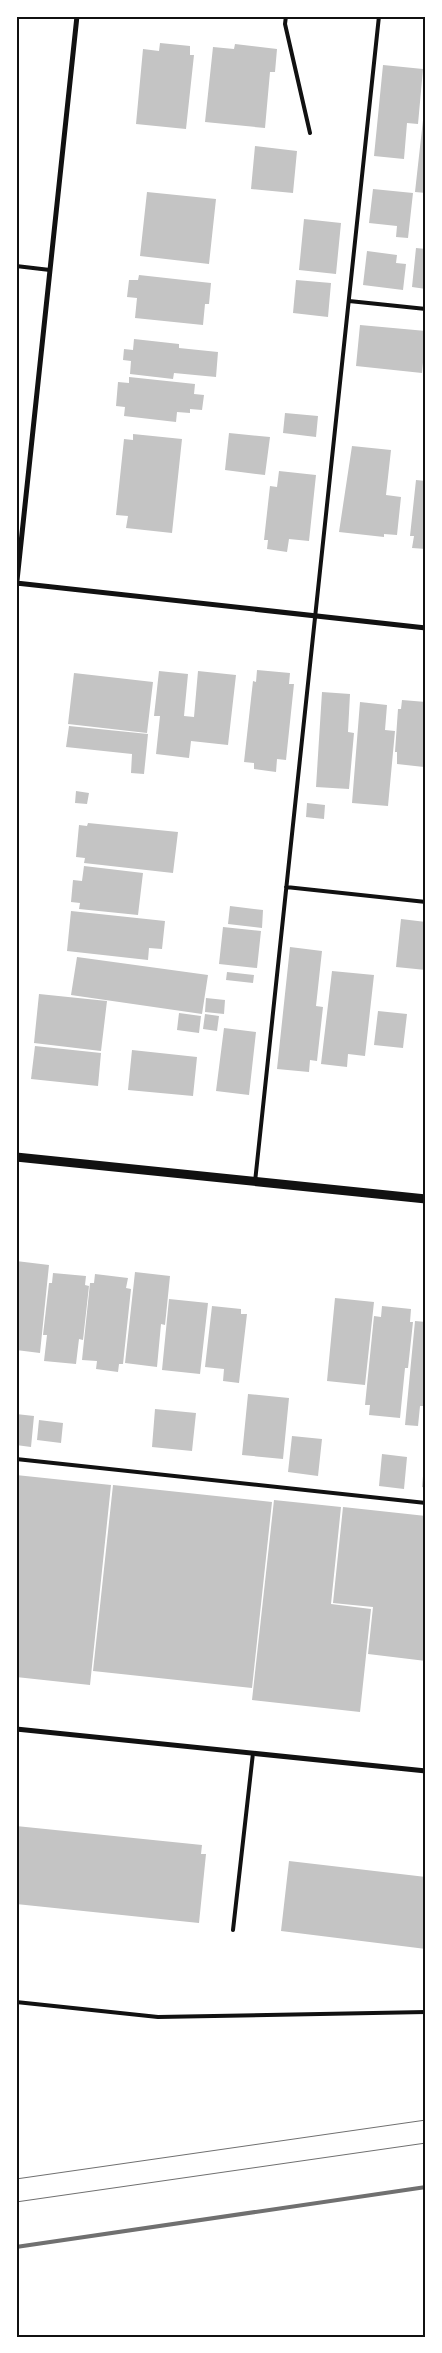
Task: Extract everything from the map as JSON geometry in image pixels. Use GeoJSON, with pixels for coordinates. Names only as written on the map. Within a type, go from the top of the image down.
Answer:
{"type":"FeatureCollection","features":[{"type":"Feature","properties":{"kind":"street"},"geometry":{"type":"LineString","coordinates":[[16,590],[76,16]]}},
{"type":"Feature","properties":{"kind":"street"},"geometry":{"type":"LineString","coordinates":[[17,583],[426,628]]}},
{"type":"Feature","properties":{"kind":"street"},"geometry":{"type":"LineString","coordinates":[[16,1157],[426,1199]]}},
{"type":"Feature","properties":{"kind":"street"},"geometry":{"type":"LineString","coordinates":[[16,1729],[426,1771]]}},
{"type":"Feature","properties":{"kind":"lane"},"geometry":{"type":"LineString","coordinates":[[286,16],[285,24],[310,133]]}},
{"type":"Feature","properties":{"kind":"lane"},"geometry":{"type":"LineString","coordinates":[[254,1182],[379,16]]}},
{"type":"Feature","properties":{"kind":"lane"},"geometry":{"type":"LineString","coordinates":[[16,266],[50,270]]}},
{"type":"Feature","properties":{"kind":"lane"},"geometry":{"type":"LineString","coordinates":[[349,301],[426,309]]}},
{"type":"Feature","properties":{"kind":"lane"},"geometry":{"type":"LineString","coordinates":[[286,887],[426,902]]}},
{"type":"Feature","properties":{"kind":"lane"},"geometry":{"type":"LineString","coordinates":[[16,1459],[426,1503]]}},
{"type":"Feature","properties":{"kind":"lane"},"geometry":{"type":"LineString","coordinates":[[233,1930],[254,1753]]}},
{"type":"Feature","properties":{"kind":"lane"},"geometry":{"type":"LineString","coordinates":[[16,2002],[158,2017],[426,2012]]}},
{"type":"Feature","properties":{"kind":"building"},"geometry":{"type":"Polygon","coordinates":[[[160,43],[190,46],[190,55],[194,55],[186,129],[136,124],[143,49],[159,51],[160,43]]]}},
{"type":"Feature","properties":{"kind":"building"},"geometry":{"type":"Polygon","coordinates":[[[235,44],[277,49],[275,72],[270,72],[265,128],[205,122],[213,47],[234,49],[235,44]]]}},
{"type":"Feature","properties":{"kind":"building"},"geometry":{"type":"Polygon","coordinates":[[[383,65],[423,69],[418,124],[407,123],[404,159],[374,156],[383,65]]]}},
{"type":"Feature","properties":{"kind":"building"},"geometry":{"type":"Polygon","coordinates":[[[424,111],[426,111],[426,193],[415,192],[424,111]]]}},
{"type":"Feature","properties":{"kind":"building"},"geometry":{"type":"Polygon","coordinates":[[[255,146],[297,151],[293,193],[251,189],[255,146]]]}},
{"type":"Feature","properties":{"kind":"building"},"geometry":{"type":"Polygon","coordinates":[[[373,189],[413,193],[408,238],[396,237],[397,226],[369,223],[373,189]]]}},
{"type":"Feature","properties":{"kind":"building"},"geometry":{"type":"Polygon","coordinates":[[[147,192],[216,199],[209,264],[140,256],[147,192]]]}},
{"type":"Feature","properties":{"kind":"building"},"geometry":{"type":"Polygon","coordinates":[[[304,219],[341,223],[336,274],[299,270],[304,219]]]}},
{"type":"Feature","properties":{"kind":"building"},"geometry":{"type":"Polygon","coordinates":[[[416,248],[426,249],[426,289],[412,287],[416,248]]]}},
{"type":"Feature","properties":{"kind":"building"},"geometry":{"type":"Polygon","coordinates":[[[367,251],[397,255],[396,263],[406,264],[403,290],[363,285],[367,251]]]}},
{"type":"Feature","properties":{"kind":"building"},"geometry":{"type":"Polygon","coordinates":[[[139,275],[211,283],[209,304],[205,304],[203,325],[135,318],[137,298],[127,297],[129,280],[138,280],[139,275]]]}},
{"type":"Feature","properties":{"kind":"building"},"geometry":{"type":"Polygon","coordinates":[[[296,280],[331,283],[328,317],[293,313],[296,280]]]}},
{"type":"Feature","properties":{"kind":"building"},"geometry":{"type":"Polygon","coordinates":[[[360,325],[426,331],[422,373],[356,366],[360,325]]]}},
{"type":"Feature","properties":{"kind":"building"},"geometry":{"type":"Polygon","coordinates":[[[134,339],[179,344],[179,348],[218,352],[216,377],[174,373],[173,379],[130,374],[131,361],[123,360],[124,349],[133,350],[134,339]]]}},
{"type":"Feature","properties":{"kind":"building"},"geometry":{"type":"Polygon","coordinates":[[[129,377],[195,384],[194,394],[204,395],[202,410],[190,409],[190,413],[177,412],[176,422],[124,416],[125,407],[116,406],[118,382],[129,383],[129,377]]]}},
{"type":"Feature","properties":{"kind":"building"},"geometry":{"type":"Polygon","coordinates":[[[285,413],[318,416],[316,437],[283,433],[285,413]]]}},
{"type":"Feature","properties":{"kind":"building"},"geometry":{"type":"Polygon","coordinates":[[[229,433],[270,437],[265,475],[225,470],[229,433]]]}},
{"type":"Feature","properties":{"kind":"building"},"geometry":{"type":"Polygon","coordinates":[[[133,434],[182,439],[172,533],[126,528],[128,516],[116,515],[124,439],[133,440],[133,434]]]}},
{"type":"Feature","properties":{"kind":"building"},"geometry":{"type":"Polygon","coordinates":[[[352,446],[391,450],[386,495],[401,497],[397,535],[384,534],[384,537],[339,532],[352,446]]]}},
{"type":"Feature","properties":{"kind":"building"},"geometry":{"type":"Polygon","coordinates":[[[279,471],[316,475],[309,541],[289,539],[287,552],[267,549],[268,540],[264,540],[270,486],[277,487],[279,471]]]}},
{"type":"Feature","properties":{"kind":"building"},"geometry":{"type":"Polygon","coordinates":[[[416,480],[426,481],[426,549],[412,548],[414,536],[410,536],[416,480]]]}},
{"type":"Feature","properties":{"kind":"building"},"geometry":{"type":"Polygon","coordinates":[[[257,670],[290,673],[289,684],[294,684],[286,760],[277,759],[276,772],[254,769],[254,763],[244,762],[253,681],[256,682],[257,670]]]}},
{"type":"Feature","properties":{"kind":"building"},"geometry":{"type":"Polygon","coordinates":[[[159,671],[188,674],[184,716],[194,717],[198,671],[236,675],[228,745],[191,741],[189,758],[156,754],[160,716],[154,716],[159,671]]]}},
{"type":"Feature","properties":{"kind":"building"},"geometry":{"type":"Polygon","coordinates":[[[74,673],[153,682],[147,733],[68,724],[74,673]]]}},
{"type":"Feature","properties":{"kind":"building"},"geometry":{"type":"Polygon","coordinates":[[[322,692],[350,694],[348,732],[354,733],[349,789],[316,787],[322,692]]]}},
{"type":"Feature","properties":{"kind":"building"},"geometry":{"type":"Polygon","coordinates":[[[402,700],[426,702],[424,767],[397,764],[397,752],[395,752],[398,709],[401,709],[402,700]]]}},
{"type":"Feature","properties":{"kind":"building"},"geometry":{"type":"Polygon","coordinates":[[[360,702],[387,705],[385,730],[395,731],[388,806],[352,803],[360,702]]]}},
{"type":"Feature","properties":{"kind":"building"},"geometry":{"type":"Polygon","coordinates":[[[69,726],[148,734],[144,774],[131,773],[132,754],[66,747],[69,726]]]}},
{"type":"Feature","properties":{"kind":"building"},"geometry":{"type":"Polygon","coordinates":[[[76,791],[89,793],[87,804],[75,803],[76,791]]]}},
{"type":"Feature","properties":{"kind":"building"},"geometry":{"type":"Polygon","coordinates":[[[307,803],[325,805],[324,819],[306,817],[307,803]]]}},
{"type":"Feature","properties":{"kind":"building"},"geometry":{"type":"Polygon","coordinates":[[[88,823],[178,832],[173,873],[84,863],[85,858],[76,857],[79,825],[87,826],[88,823]]]}},
{"type":"Feature","properties":{"kind":"building"},"geometry":{"type":"Polygon","coordinates":[[[84,866],[143,873],[138,915],[79,909],[80,903],[71,902],[73,880],[82,881],[84,866]]]}},
{"type":"Feature","properties":{"kind":"building"},"geometry":{"type":"Polygon","coordinates":[[[230,906],[263,910],[262,928],[228,924],[230,906]]]}},
{"type":"Feature","properties":{"kind":"building"},"geometry":{"type":"Polygon","coordinates":[[[71,911],[165,921],[162,949],[149,948],[148,960],[67,951],[71,911]]]}},
{"type":"Feature","properties":{"kind":"building"},"geometry":{"type":"Polygon","coordinates":[[[401,919],[426,922],[426,970],[396,967],[401,919]]]}},
{"type":"Feature","properties":{"kind":"building"},"geometry":{"type":"Polygon","coordinates":[[[223,927],[261,931],[257,968],[219,964],[223,927]]]}},
{"type":"Feature","properties":{"kind":"building"},"geometry":{"type":"Polygon","coordinates":[[[290,947],[322,951],[316,1006],[323,1007],[317,1061],[310,1060],[309,1072],[277,1069],[290,947]]]}},
{"type":"Feature","properties":{"kind":"building"},"geometry":{"type":"Polygon","coordinates":[[[77,957],[208,975],[202,1014],[71,995],[77,957]]]}},
{"type":"Feature","properties":{"kind":"building"},"geometry":{"type":"Polygon","coordinates":[[[332,971],[374,975],[365,1056],[348,1054],[347,1067],[321,1064],[332,971]]]}},
{"type":"Feature","properties":{"kind":"building"},"geometry":{"type":"Polygon","coordinates":[[[227,972],[254,975],[253,983],[226,980],[227,972]]]}},
{"type":"Feature","properties":{"kind":"building"},"geometry":{"type":"Polygon","coordinates":[[[39,994],[107,1001],[101,1051],[34,1043],[39,994]]]}},
{"type":"Feature","properties":{"kind":"building"},"geometry":{"type":"Polygon","coordinates":[[[206,998],[225,1000],[224,1014],[205,1012],[206,998]]]}},
{"type":"Feature","properties":{"kind":"building"},"geometry":{"type":"Polygon","coordinates":[[[378,1011],[407,1014],[403,1048],[374,1045],[378,1011]]]}},
{"type":"Feature","properties":{"kind":"building"},"geometry":{"type":"Polygon","coordinates":[[[179,1013],[201,1016],[199,1033],[177,1030],[179,1013]]]}},
{"type":"Feature","properties":{"kind":"building"},"geometry":{"type":"Polygon","coordinates":[[[205,1014],[219,1016],[217,1031],[203,1029],[205,1014]]]}},
{"type":"Feature","properties":{"kind":"building"},"geometry":{"type":"Polygon","coordinates":[[[224,1028],[256,1032],[249,1095],[216,1091],[224,1028]]]}},
{"type":"Feature","properties":{"kind":"building"},"geometry":{"type":"Polygon","coordinates":[[[35,1046],[101,1053],[98,1086],[31,1079],[35,1046]]]}},
{"type":"Feature","properties":{"kind":"building"},"geometry":{"type":"Polygon","coordinates":[[[132,1050],[197,1057],[193,1096],[128,1090],[132,1050]]]}},
{"type":"Feature","properties":{"kind":"building"},"geometry":{"type":"Polygon","coordinates":[[[16,1261],[49,1265],[40,1353],[16,1350],[16,1261]]]}},
{"type":"Feature","properties":{"kind":"building"},"geometry":{"type":"Polygon","coordinates":[[[135,1272],[170,1276],[165,1325],[161,1324],[157,1367],[125,1363],[135,1272]]]}},
{"type":"Feature","properties":{"kind":"building"},"geometry":{"type":"Polygon","coordinates":[[[53,1273],[86,1276],[85,1285],[89,1286],[83,1340],[79,1339],[76,1364],[44,1361],[47,1335],[43,1335],[49,1283],[52,1283],[53,1273]]]}},
{"type":"Feature","properties":{"kind":"building"},"geometry":{"type":"Polygon","coordinates":[[[95,1274],[128,1278],[126,1288],[131,1289],[123,1364],[119,1364],[118,1372],[96,1369],[97,1361],[82,1360],[90,1283],[94,1283],[95,1274]]]}},
{"type":"Feature","properties":{"kind":"building"},"geometry":{"type":"Polygon","coordinates":[[[335,1298],[374,1302],[365,1385],[327,1381],[335,1298]]]}},
{"type":"Feature","properties":{"kind":"building"},"geometry":{"type":"Polygon","coordinates":[[[169,1299],[208,1303],[200,1374],[162,1370],[169,1299]]]}},
{"type":"Feature","properties":{"kind":"building"},"geometry":{"type":"Polygon","coordinates":[[[212,1306],[241,1309],[241,1314],[247,1314],[239,1383],[223,1381],[224,1369],[205,1367],[212,1306]]]}},
{"type":"Feature","properties":{"kind":"building"},"geometry":{"type":"Polygon","coordinates":[[[382,1306],[411,1309],[410,1322],[413,1322],[408,1368],[405,1368],[400,1418],[369,1415],[370,1405],[365,1405],[374,1316],[381,1317],[382,1306]]]}},
{"type":"Feature","properties":{"kind":"building"},"geometry":{"type":"Polygon","coordinates":[[[415,1321],[426,1322],[426,1402],[425,1406],[420,1406],[418,1426],[405,1425],[415,1321]]]}},
{"type":"Feature","properties":{"kind":"building"},"geometry":{"type":"Polygon","coordinates":[[[248,1394],[289,1398],[283,1459],[242,1455],[248,1394]]]}},
{"type":"Feature","properties":{"kind":"building"},"geometry":{"type":"Polygon","coordinates":[[[155,1409],[196,1413],[192,1451],[152,1447],[155,1409]]]}},
{"type":"Feature","properties":{"kind":"building"},"geometry":{"type":"Polygon","coordinates":[[[16,1414],[34,1416],[31,1447],[16,1445],[16,1414]]]}},
{"type":"Feature","properties":{"kind":"building"},"geometry":{"type":"Polygon","coordinates":[[[39,1420],[63,1423],[61,1443],[37,1440],[39,1420]]]}},
{"type":"Feature","properties":{"kind":"building"},"geometry":{"type":"Polygon","coordinates":[[[292,1436],[322,1439],[318,1476],[288,1472],[292,1436]]]}},
{"type":"Feature","properties":{"kind":"building"},"geometry":{"type":"Polygon","coordinates":[[[382,1454],[407,1457],[404,1489],[379,1486],[382,1454]]]}},
{"type":"Feature","properties":{"kind":"building"},"geometry":{"type":"Polygon","coordinates":[[[424,1465],[426,1465],[426,1488],[422,1487],[424,1465]]]}},
{"type":"Feature","properties":{"kind":"building"},"geometry":{"type":"Polygon","coordinates":[[[16,1475],[111,1485],[90,1685],[16,1677],[16,1475]]]}},
{"type":"Feature","properties":{"kind":"building"},"geometry":{"type":"Polygon","coordinates":[[[113,1485],[272,1502],[252,1688],[93,1671],[113,1485]]]}},
{"type":"Feature","properties":{"kind":"building"},"geometry":{"type":"Polygon","coordinates":[[[274,1500],[341,1507],[331,1604],[371,1609],[360,1712],[252,1700],[274,1500]]]}},
{"type":"Feature","properties":{"kind":"building"},"geometry":{"type":"Polygon","coordinates":[[[343,1507],[426,1516],[426,1661],[368,1654],[373,1607],[333,1603],[343,1507]]]}},
{"type":"Feature","properties":{"kind":"building"},"geometry":{"type":"Polygon","coordinates":[[[16,1826],[202,1845],[201,1854],[206,1854],[199,1923],[16,1904],[16,1826]]]}},
{"type":"Feature","properties":{"kind":"building"},"geometry":{"type":"Polygon","coordinates":[[[289,1861],[426,1877],[426,1949],[281,1931],[289,1861]]]}},
{"type":"Feature","properties":{"kind":"tram line"},"geometry":{"type":"LineString","coordinates":[[16,2179],[426,2120]]}},
{"type":"Feature","properties":{"kind":"tram line"},"geometry":{"type":"LineString","coordinates":[[16,2202],[426,2143]]}},
{"type":"Feature","properties":{"kind":"railway"},"geometry":{"type":"LineString","coordinates":[[16,2247],[426,2187]]}}]}
